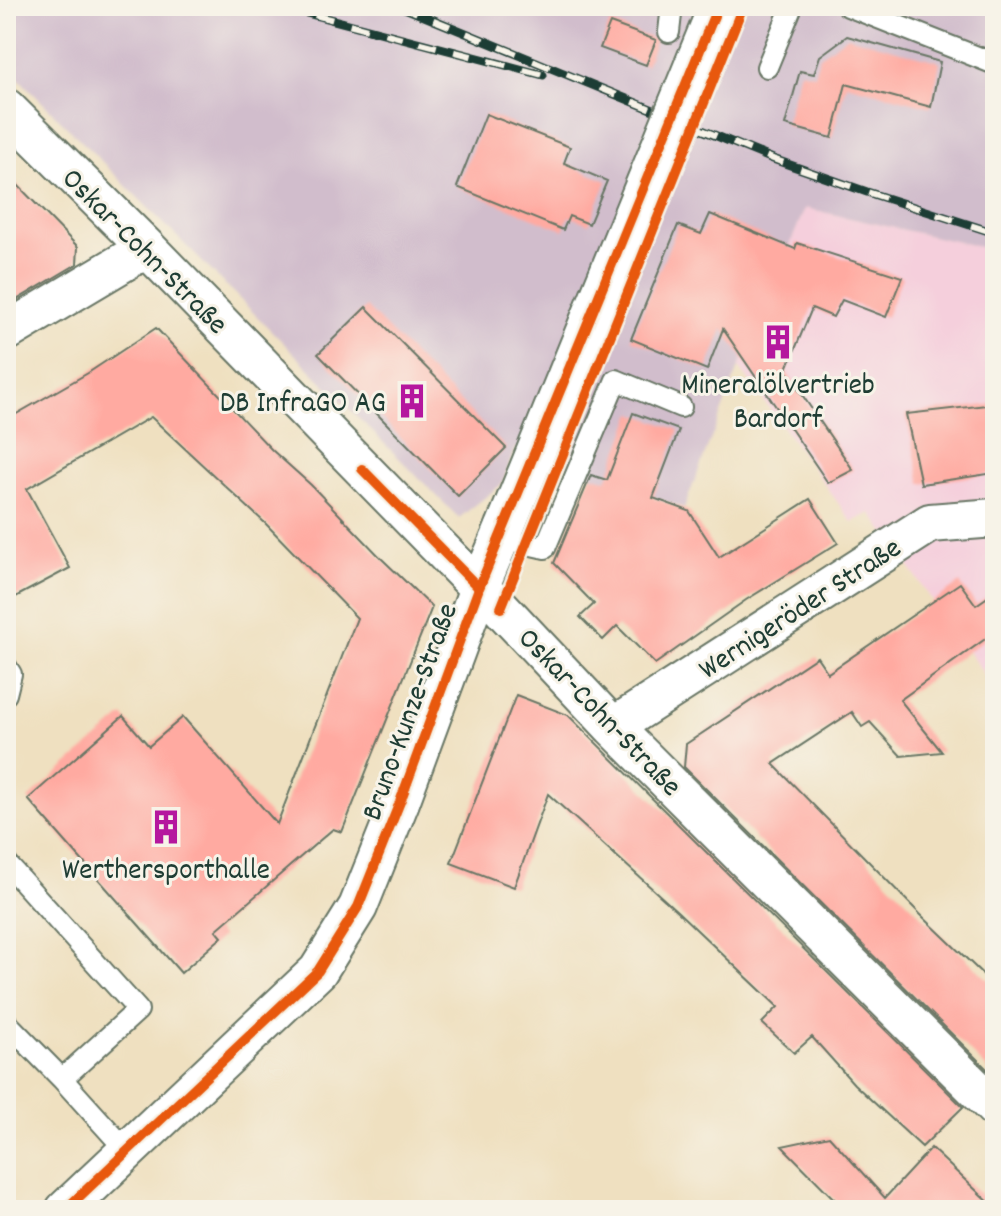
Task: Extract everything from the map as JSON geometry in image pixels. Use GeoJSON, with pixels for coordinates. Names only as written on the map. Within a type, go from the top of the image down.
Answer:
{"type":"FeatureCollection","features":[{"type":"Feature","properties":{"kind":"street","name":"Bruno-Kunze-Straße"},"geometry":{"type":"LineString","coordinates":[[65,1210],[318,971],[358,907],[479,588],[718,6]]}},
{"type":"Feature","properties":{"kind":"street","name":"Oskar-Cohn-Straße"},"geometry":{"type":"LineString","coordinates":[[6,108],[501,608],[613,727],[995,1108]]}},
{"type":"Feature","properties":{"kind":"street"},"geometry":{"type":"LineString","coordinates":[[6,332],[147,248]]}},
{"type":"Feature","properties":{"kind":"street","name":"Wernigeröder Straße"},"geometry":{"type":"LineString","coordinates":[[613,727],[930,523],[995,518]]}},
{"type":"Feature","properties":{"kind":"lane"},"geometry":{"type":"LineString","coordinates":[[669,32],[672,6]]}},
{"type":"Feature","properties":{"kind":"lane"},"geometry":{"type":"LineString","coordinates":[[767,67],[792,6]]}},
{"type":"Feature","properties":{"kind":"lane"},"geometry":{"type":"LineString","coordinates":[[848,6],[995,64]]}},
{"type":"Feature","properties":{"kind":"lane"},"geometry":{"type":"LineString","coordinates":[[502,532],[526,545],[545,548],[616,380],[681,407]]}},
{"type":"Feature","properties":{"kind":"lane"},"geometry":{"type":"LineString","coordinates":[[6,666],[11,674],[6,694]]}},
{"type":"Feature","properties":{"kind":"lane"},"geometry":{"type":"LineString","coordinates":[[6,863],[138,1010],[62,1079]]}},
{"type":"Feature","properties":{"kind":"lane"},"geometry":{"type":"LineString","coordinates":[[6,1022],[127,1151]]}},
{"type":"Feature","properties":{"kind":"shaded area"},"geometry":{"type":"Polygon","coordinates":[[[6,6],[995,6],[995,250],[805,208],[684,508],[515,448],[502,484],[459,518],[6,66],[6,6]]]}},
{"type":"Feature","properties":{"kind":"shaded area"},"geometry":{"type":"Polygon","coordinates":[[[805,208],[995,250],[995,676],[988,680],[871,513],[852,522],[739,367],[805,208]]]}},
{"type":"Feature","properties":{"kind":"building"},"geometry":{"type":"Polygon","coordinates":[[[610,23],[656,40],[646,65],[600,48],[610,23]]]}},
{"type":"Feature","properties":{"kind":"building"},"geometry":{"type":"Polygon","coordinates":[[[847,36],[940,62],[931,107],[846,84],[832,138],[785,125],[800,71],[814,74],[820,56],[847,36]]]}},
{"type":"Feature","properties":{"kind":"building"},"geometry":{"type":"Polygon","coordinates":[[[486,114],[570,147],[564,163],[607,181],[589,224],[569,216],[563,230],[457,187],[486,114]]]}},
{"type":"Feature","properties":{"kind":"building"},"geometry":{"type":"Polygon","coordinates":[[[6,173],[78,247],[77,264],[13,302],[6,289],[6,173]]]}},
{"type":"Feature","properties":{"kind":"building"},"geometry":{"type":"Polygon","coordinates":[[[710,214],[795,249],[797,243],[902,277],[886,317],[842,300],[833,317],[812,308],[786,371],[853,470],[828,483],[723,329],[707,370],[631,339],[678,225],[701,234],[710,214]]]}},
{"type":"Feature","properties":{"kind":"building","name":"DB InfraGO AG"},"geometry":{"type":"Polygon","coordinates":[[[366,307],[506,448],[458,496],[318,354],[366,307]]]}},
{"type":"Feature","properties":{"kind":"building"},"geometry":{"type":"Polygon","coordinates":[[[156,328],[272,450],[432,607],[342,832],[333,829],[216,930],[222,937],[181,973],[28,799],[123,716],[149,746],[183,717],[277,824],[357,618],[266,524],[151,417],[27,489],[70,568],[6,602],[6,420],[88,373],[156,328]]]}},
{"type":"Feature","properties":{"kind":"building"},"geometry":{"type":"Polygon","coordinates":[[[995,404],[995,473],[921,484],[906,414],[995,404]]]}},
{"type":"Feature","properties":{"kind":"building"},"geometry":{"type":"Polygon","coordinates":[[[633,413],[679,430],[653,498],[689,511],[719,557],[810,499],[838,543],[746,600],[655,664],[617,626],[603,640],[580,617],[594,604],[554,563],[591,475],[607,480],[633,413]]]}},
{"type":"Feature","properties":{"kind":"building"},"geometry":{"type":"Polygon","coordinates":[[[960,583],[976,605],[995,592],[995,632],[900,700],[942,752],[901,756],[870,722],[862,727],[852,712],[773,764],[995,986],[994,1076],[684,767],[686,744],[817,657],[828,673],[960,583]]]}},
{"type":"Feature","properties":{"kind":"building"},"geometry":{"type":"Polygon","coordinates":[[[516,695],[568,715],[963,1107],[922,1147],[854,1084],[812,1037],[794,1053],[762,1023],[778,1007],[548,794],[514,887],[451,863],[516,695]]]}},
{"type":"Feature","properties":{"kind":"building"},"geometry":{"type":"Polygon","coordinates":[[[829,1136],[885,1198],[931,1148],[995,1210],[845,1210],[782,1146],[829,1136]]]}},
{"type":"Feature","properties":{"kind":"railway"},"geometry":{"type":"LineString","coordinates":[[280,6],[543,75]]}},
{"type":"Feature","properties":{"kind":"railway"},"geometry":{"type":"LineString","coordinates":[[400,6],[773,159],[995,233]]}},
{"type":"Feature","properties":{"kind":"cycle path"},"geometry":{"type":"LineString","coordinates":[[65,1210],[318,971],[358,907],[479,588],[718,6]]}},
{"type":"Feature","properties":{"kind":"cycle path"},"geometry":{"type":"LineString","coordinates":[[501,608],[743,6]]}},
{"type":"Feature","properties":{"kind":"cycle path"},"geometry":{"type":"LineString","coordinates":[[362,469],[479,588]]}},
{"type":"Feature","properties":{"kind":"place","name":"Mineralölvertrieb Bardorf"},"geometry":{"type":"Point","coordinates":[778,342]}},
{"type":"Feature","properties":{"kind":"place","name":"DB InfraGO AG"},"geometry":{"type":"Point","coordinates":[412,401]}},
{"type":"Feature","properties":{"kind":"place","name":"Werthersporthalle"},"geometry":{"type":"Point","coordinates":[166,827]}}]}
